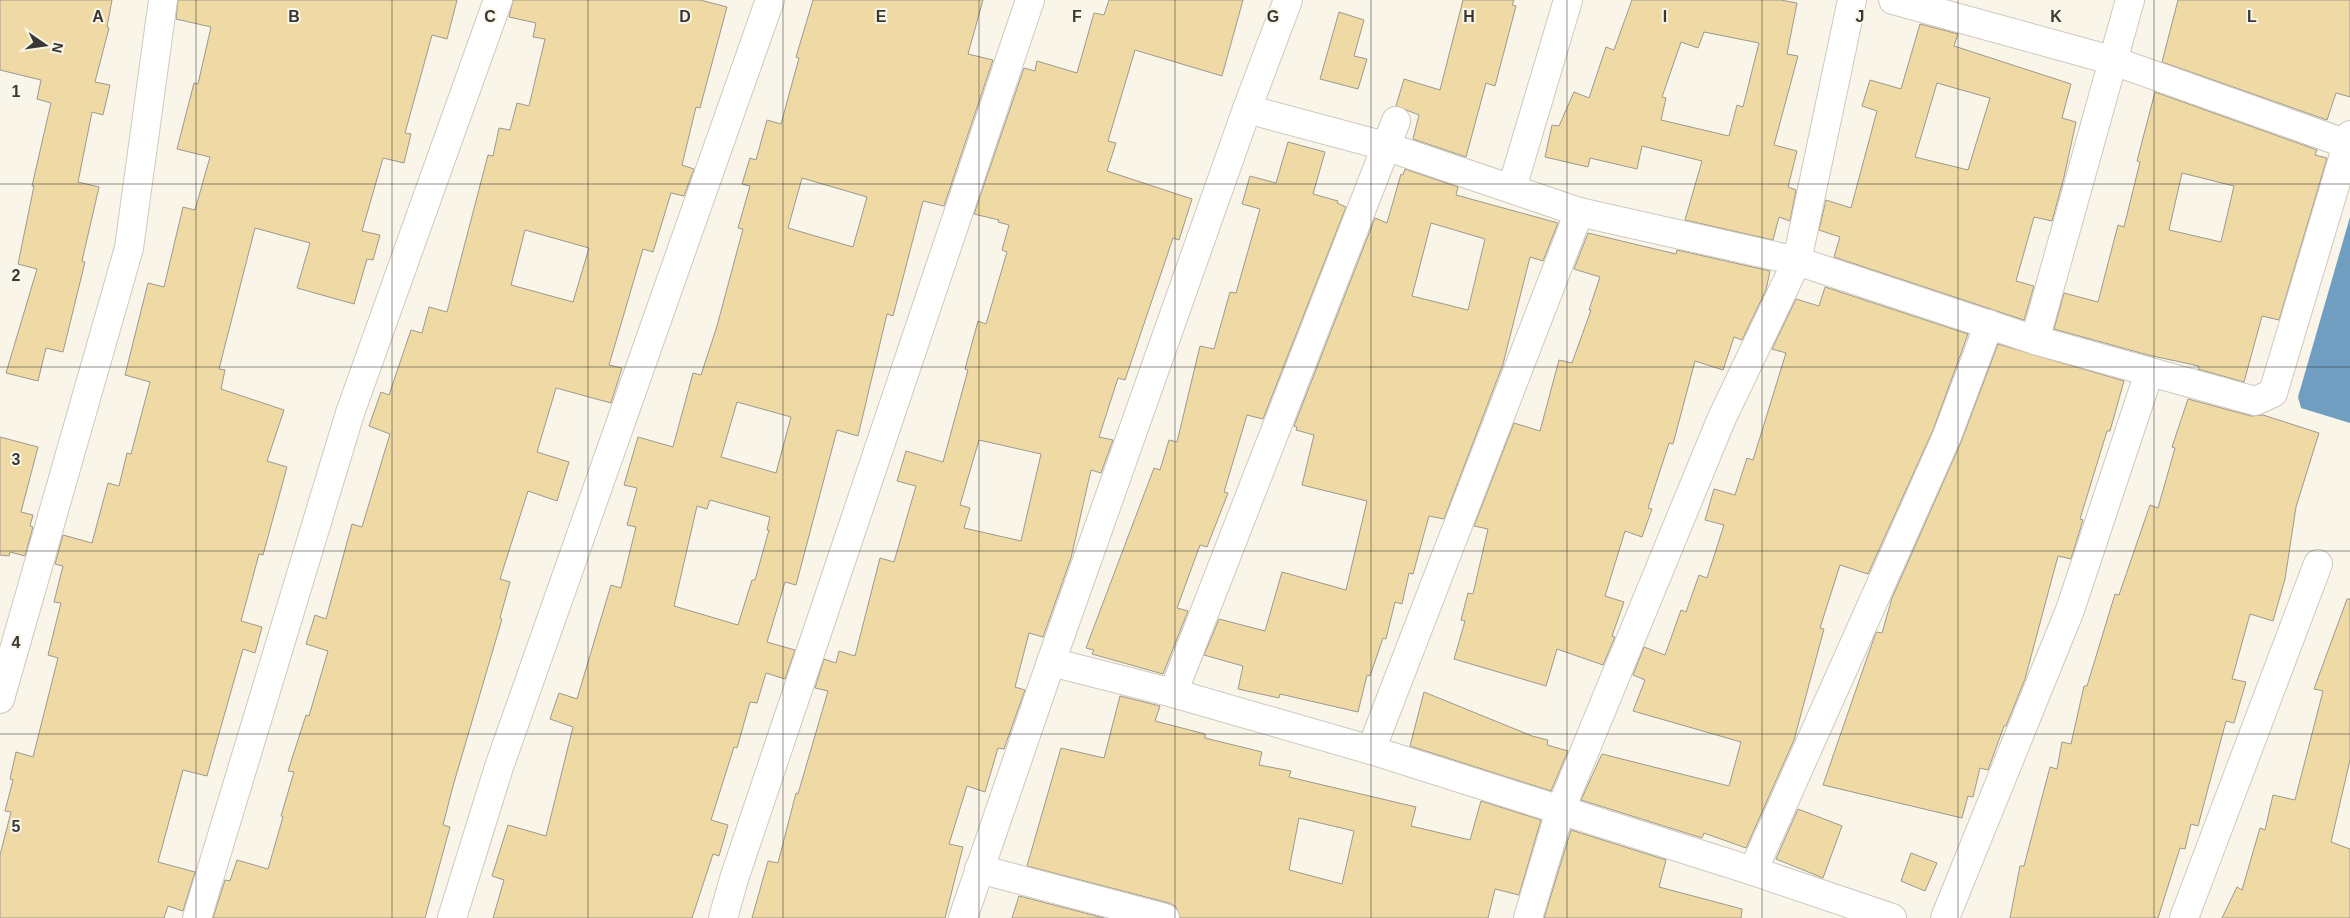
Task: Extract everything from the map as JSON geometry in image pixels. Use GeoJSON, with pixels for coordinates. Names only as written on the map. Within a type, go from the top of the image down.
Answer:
{"type":"FeatureCollection","features":[{"type":"Feature","properties":{"kind":"street"},"geometry":{"type":"LineString","coordinates":[[0,699],[129,248],[163,0]]}},
{"type":"Feature","properties":{"kind":"street"},"geometry":{"type":"LineString","coordinates":[[197,918],[350,413],[498,0]]}},
{"type":"Feature","properties":{"kind":"street"},"geometry":{"type":"LineString","coordinates":[[452,918],[499,767],[770,0]]}},
{"type":"Feature","properties":{"kind":"street"},"geometry":{"type":"LineString","coordinates":[[723,918],[737,870],[1030,0]]}},
{"type":"Feature","properties":{"kind":"street"},"geometry":{"type":"LineString","coordinates":[[963,918],[1051,662],[1247,109],[1288,0]]}},
{"type":"Feature","properties":{"kind":"street"},"geometry":{"type":"LineString","coordinates":[[1512,188],[1568,0]]}},
{"type":"Feature","properties":{"kind":"street"},"geometry":{"type":"LineString","coordinates":[[1528,918],[1560,811],[1721,420],[1797,261],[1852,0]]}},
{"type":"Feature","properties":{"kind":"street"},"geometry":{"type":"LineString","coordinates":[[1247,109],[1385,146],[1579,212],[1797,261],[2035,340],[2148,373],[2255,401],[2273,393],[2349,142],[2111,60],[1893,0]]}},
{"type":"Feature","properties":{"kind":"street"},"geometry":{"type":"LineString","coordinates":[[2035,340],[2111,60],[2130,0]]}},
{"type":"Feature","properties":{"kind":"street"},"geometry":{"type":"LineString","coordinates":[[1173,693],[1396,120]]}},
{"type":"Feature","properties":{"kind":"street"},"geometry":{"type":"LineString","coordinates":[[1372,750],[1579,212]]}},
{"type":"Feature","properties":{"kind":"street"},"geometry":{"type":"LineString","coordinates":[[1753,871],[1947,436],[1988,324]]}},
{"type":"Feature","properties":{"kind":"street"},"geometry":{"type":"LineString","coordinates":[[1945,918],[2070,610],[2148,373]]}},
{"type":"Feature","properties":{"kind":"street"},"geometry":{"type":"LineString","coordinates":[[2184,918],[2318,564]]}},
{"type":"Feature","properties":{"kind":"street"},"geometry":{"type":"LineString","coordinates":[[1051,662],[1173,693],[1372,750],[1753,871],[1892,918]]}},
{"type":"Feature","properties":{"kind":"street"},"geometry":{"type":"LineString","coordinates":[[979,869],[1165,918]]}},
{"type":"Feature","properties":{"kind":"water"},"geometry":{"type":"Polygon","coordinates":[[[2350,217],[2350,423],[2301,408],[2298,397],[2350,217]]]}},
{"type":"Feature","properties":{"kind":"building"},"geometry":{"type":"Polygon","coordinates":[[[0,0],[112,0],[107,27],[109,28],[95,82],[110,85],[103,115],[92,112],[78,182],[99,187],[82,261],[85,262],[63,352],[46,348],[38,381],[6,373],[37,269],[18,264],[34,186],[32,186],[51,103],[37,99],[41,80],[0,70],[0,0]]]}},
{"type":"Feature","properties":{"kind":"building"},"geometry":{"type":"Polygon","coordinates":[[[178,0],[457,0],[447,39],[432,35],[405,133],[411,134],[404,163],[383,158],[362,231],[380,235],[373,260],[367,259],[354,304],[297,288],[310,243],[255,228],[219,369],[225,370],[221,389],[284,410],[267,461],[287,467],[263,555],[259,554],[241,621],[262,627],[255,653],[243,649],[207,776],[183,770],[158,862],[195,872],[183,911],[168,906],[164,918],[0,918],[0,855],[11,812],[5,811],[13,780],[10,779],[16,752],[33,757],[58,658],[48,655],[61,603],[54,602],[63,566],[55,564],[63,535],[92,543],[108,483],[119,486],[127,453],[131,454],[150,382],[125,375],[148,283],[164,287],[183,207],[195,210],[210,157],[177,149],[194,83],[198,84],[211,27],[176,19],[178,0]]]}},
{"type":"Feature","properties":{"kind":"building"},"geometry":{"type":"Polygon","coordinates":[[[513,0],[700,0],[727,7],[700,108],[696,107],[682,165],[694,169],[684,196],[671,193],[653,252],[643,249],[609,365],[622,368],[611,403],[556,388],[537,452],[569,462],[557,501],[528,491],[500,579],[510,582],[500,618],[502,619],[453,786],[443,825],[450,827],[425,918],[213,918],[225,880],[230,881],[237,860],[268,869],[294,772],[288,771],[306,715],[309,716],[328,651],[306,644],[315,615],[326,619],[352,524],[362,527],[390,434],[369,426],[381,392],[389,395],[411,330],[422,333],[429,307],[447,312],[488,155],[493,156],[499,128],[510,130],[517,103],[529,106],[545,39],[533,37],[536,23],[509,17],[513,0]],[[525,230],[511,285],[573,302],[589,248],[525,230]]]}},
{"type":"Feature","properties":{"kind":"building"},"geometry":{"type":"Polygon","coordinates":[[[813,0],[983,0],[968,54],[993,60],[944,206],[923,201],[893,316],[887,314],[858,436],[837,430],[796,585],[785,582],[767,642],[795,650],[785,679],[766,673],[757,703],[750,702],[737,748],[734,747],[711,820],[728,825],[719,856],[713,854],[692,918],[493,918],[504,880],[492,876],[508,825],[546,836],[573,727],[550,719],[559,693],[577,699],[611,585],[621,588],[636,527],[627,525],[637,488],[624,485],[638,437],[673,447],[693,373],[701,375],[717,326],[743,229],[738,228],[750,186],[742,184],[750,158],[756,160],[767,120],[781,124],[799,58],[796,57],[813,0]],[[802,178],[788,228],[853,247],[867,197],[802,178]],[[737,402],[721,457],[776,473],[791,417],[737,402]],[[710,500],[707,509],[697,506],[674,606],[738,625],[752,580],[755,580],[769,530],[767,530],[770,517],[710,500]]]}},
{"type":"Feature","properties":{"kind":"building"},"geometry":{"type":"Polygon","coordinates":[[[1109,0],[1243,0],[1222,76],[1135,50],[1108,141],[1116,143],[1107,171],[1192,199],[1179,240],[1173,238],[1125,380],[1118,378],[1099,437],[1113,440],[1101,473],[1091,470],[1071,558],[1043,637],[1029,633],[1015,687],[1025,690],[1004,749],[998,748],[985,792],[967,786],[949,844],[963,847],[945,918],[752,918],[768,861],[778,863],[796,793],[798,794],[828,691],[815,688],[824,659],[836,663],[839,651],[855,656],[880,558],[894,562],[916,486],[897,481],[906,451],[943,462],[968,370],[965,369],[978,321],[986,324],[1007,252],[1002,250],[1009,225],[998,222],[999,220],[974,214],[1024,68],[1035,71],[1037,61],[1077,73],[1094,13],[1104,15],[1109,0]],[[979,440],[960,505],[970,508],[964,528],[1021,541],[1041,454],[979,440]]]}},
{"type":"Feature","properties":{"kind":"building"},"geometry":{"type":"Polygon","coordinates":[[[1463,0],[1514,0],[1512,5],[1516,6],[1495,86],[1486,83],[1466,157],[1413,139],[1419,115],[1396,106],[1404,79],[1440,90],[1463,0]]]}},
{"type":"Feature","properties":{"kind":"building"},"geometry":{"type":"Polygon","coordinates":[[[1632,0],[1781,0],[1797,3],[1787,54],[1798,56],[1774,145],[1797,151],[1788,187],[1796,190],[1790,221],[1779,217],[1773,240],[1685,220],[1702,161],[1642,146],[1637,169],[1590,158],[1588,167],[1545,157],[1552,125],[1559,126],[1574,92],[1589,98],[1606,47],[1614,50],[1632,0]],[[1704,32],[1698,48],[1681,42],[1662,97],[1666,98],[1661,120],[1729,136],[1737,105],[1743,107],[1759,43],[1704,32]]]}},
{"type":"Feature","properties":{"kind":"building"},"geometry":{"type":"Polygon","coordinates":[[[2178,0],[2350,0],[2350,97],[2336,93],[2327,120],[2162,62],[2178,0]]]}},
{"type":"Feature","properties":{"kind":"building"},"geometry":{"type":"Polygon","coordinates":[[[1339,12],[1364,20],[1354,56],[1367,59],[1358,89],[1320,79],[1339,12]]]}},
{"type":"Feature","properties":{"kind":"building"},"geometry":{"type":"Polygon","coordinates":[[[1920,24],[1958,34],[1954,46],[2071,84],[2062,118],[2076,122],[2052,221],[2034,217],[2016,281],[2034,286],[2024,320],[1834,257],[1840,237],[1819,230],[1826,200],[1851,208],[1877,111],[1862,106],[1870,80],[1901,89],[1920,24]],[[1937,83],[1915,157],[1968,170],[1990,98],[1937,83]]]}},
{"type":"Feature","properties":{"kind":"building"},"geometry":{"type":"Polygon","coordinates":[[[2155,92],[2317,150],[2315,155],[2327,158],[2279,320],[2262,316],[2244,382],[2198,369],[2199,366],[2148,355],[2054,329],[2064,293],[2098,302],[2118,225],[2124,227],[2140,162],[2137,161],[2155,92]],[[2182,173],[2169,230],[2221,242],[2234,186],[2182,173]]]}},
{"type":"Feature","properties":{"kind":"building"},"geometry":{"type":"Polygon","coordinates":[[[1288,142],[1325,152],[1313,194],[1338,201],[1337,203],[1346,207],[1263,419],[1247,415],[1224,492],[1228,493],[1207,547],[1200,545],[1177,608],[1188,611],[1163,674],[1092,654],[1094,650],[1086,648],[1154,468],[1160,470],[1169,440],[1177,442],[1200,346],[1214,349],[1230,292],[1236,293],[1260,209],[1242,204],[1250,176],[1276,183],[1288,142]]]}},
{"type":"Feature","properties":{"kind":"building"},"geometry":{"type":"Polygon","coordinates":[[[1405,169],[1458,187],[1456,195],[1558,223],[1543,261],[1530,257],[1503,364],[1444,519],[1429,516],[1413,574],[1409,573],[1402,604],[1395,602],[1386,639],[1383,638],[1370,676],[1367,675],[1358,712],[1280,694],[1279,698],[1238,689],[1243,666],[1204,655],[1219,619],[1265,631],[1282,572],[1346,590],[1367,501],[1302,485],[1314,435],[1296,430],[1297,427],[1294,426],[1375,218],[1387,223],[1401,174],[1403,175],[1405,169]],[[1431,223],[1412,296],[1468,310],[1485,239],[1431,223]]]}},
{"type":"Feature","properties":{"kind":"building"},"geometry":{"type":"Polygon","coordinates":[[[1588,233],[1676,254],[1677,250],[1770,271],[1766,290],[1742,340],[1734,337],[1723,370],[1695,361],[1673,444],[1669,443],[1648,508],[1652,509],[1642,537],[1625,531],[1605,596],[1624,602],[1612,636],[1615,637],[1603,665],[1557,649],[1546,686],[1454,659],[1465,621],[1461,620],[1468,593],[1473,594],[1488,529],[1474,526],[1514,423],[1540,431],[1559,360],[1572,363],[1591,310],[1589,310],[1600,277],[1574,269],[1588,233]]]}},
{"type":"Feature","properties":{"kind":"building"},"geometry":{"type":"Polygon","coordinates":[[[1825,287],[1968,334],[1933,430],[1868,574],[1840,565],[1820,628],[1824,629],[1794,740],[1746,848],[1704,833],[1702,838],[1581,800],[1602,754],[1729,786],[1741,742],[1633,711],[1645,680],[1633,675],[1644,647],[1665,655],[1681,610],[1686,612],[1699,575],[1707,578],[1724,525],[1705,520],[1714,489],[1735,495],[1747,458],[1753,460],[1786,353],[1772,349],[1796,299],[1819,306],[1825,287]]]}},
{"type":"Feature","properties":{"kind":"building"},"geometry":{"type":"Polygon","coordinates":[[[1998,344],[2124,381],[2110,431],[2107,431],[2080,519],[2083,520],[2071,559],[2058,556],[2025,679],[2006,726],[2004,726],[1988,770],[1980,768],[1973,797],[1968,796],[1962,818],[1823,785],[1875,635],[1877,632],[1882,633],[1892,598],[1961,442],[1998,344]]]}},
{"type":"Feature","properties":{"kind":"building"},"geometry":{"type":"Polygon","coordinates":[[[2188,399],[2251,416],[2263,415],[2319,433],[2296,507],[2285,579],[2273,621],[2250,614],[2232,679],[2246,682],[2234,723],[2226,721],[2198,826],[2191,824],[2185,849],[2180,848],[2158,918],[2010,918],[2020,866],[2024,866],[2050,767],[2057,769],[2062,742],[2071,744],[2084,686],[2087,686],[2115,594],[2119,595],[2150,505],[2158,508],[2175,448],[2172,447],[2188,399]]]}},
{"type":"Feature","properties":{"kind":"building"},"geometry":{"type":"Polygon","coordinates":[[[0,437],[38,447],[21,512],[33,515],[30,526],[33,527],[25,556],[10,552],[9,556],[0,555],[0,437]]]}},
{"type":"Feature","properties":{"kind":"building"},"geometry":{"type":"Polygon","coordinates":[[[2347,599],[2350,599],[2350,760],[2331,842],[2350,849],[2350,918],[2222,918],[2237,887],[2242,890],[2260,828],[2265,830],[2273,795],[2295,800],[2323,691],[2314,689],[2347,599]]]}},
{"type":"Feature","properties":{"kind":"building"},"geometry":{"type":"Polygon","coordinates":[[[1424,692],[1532,736],[1548,740],[1547,745],[1568,751],[1551,791],[1410,746],[1424,692]]]}},
{"type":"Feature","properties":{"kind":"building"},"geometry":{"type":"Polygon","coordinates":[[[1120,696],[1160,706],[1155,721],[1205,734],[1205,738],[1262,752],[1259,765],[1291,771],[1289,777],[1416,807],[1411,826],[1470,840],[1481,801],[1541,820],[1519,895],[1495,889],[1488,918],[1180,918],[1176,907],[1169,903],[1027,866],[1061,748],[1104,758],[1120,696]],[[1299,818],[1289,870],[1342,884],[1354,831],[1299,818]]]}},
{"type":"Feature","properties":{"kind":"building"},"geometry":{"type":"Polygon","coordinates":[[[1798,809],[1842,826],[1823,878],[1776,859],[1798,809]]]}},
{"type":"Feature","properties":{"kind":"building"},"geometry":{"type":"Polygon","coordinates":[[[1571,830],[1666,860],[1659,887],[1742,909],[1741,918],[1544,918],[1571,830]]]}},
{"type":"Feature","properties":{"kind":"building"},"geometry":{"type":"Polygon","coordinates":[[[1911,853],[1937,863],[1925,891],[1901,881],[1911,853]]]}},
{"type":"Feature","properties":{"kind":"building"},"geometry":{"type":"Polygon","coordinates":[[[1019,896],[1104,918],[1012,918],[1019,896]]]}}]}
